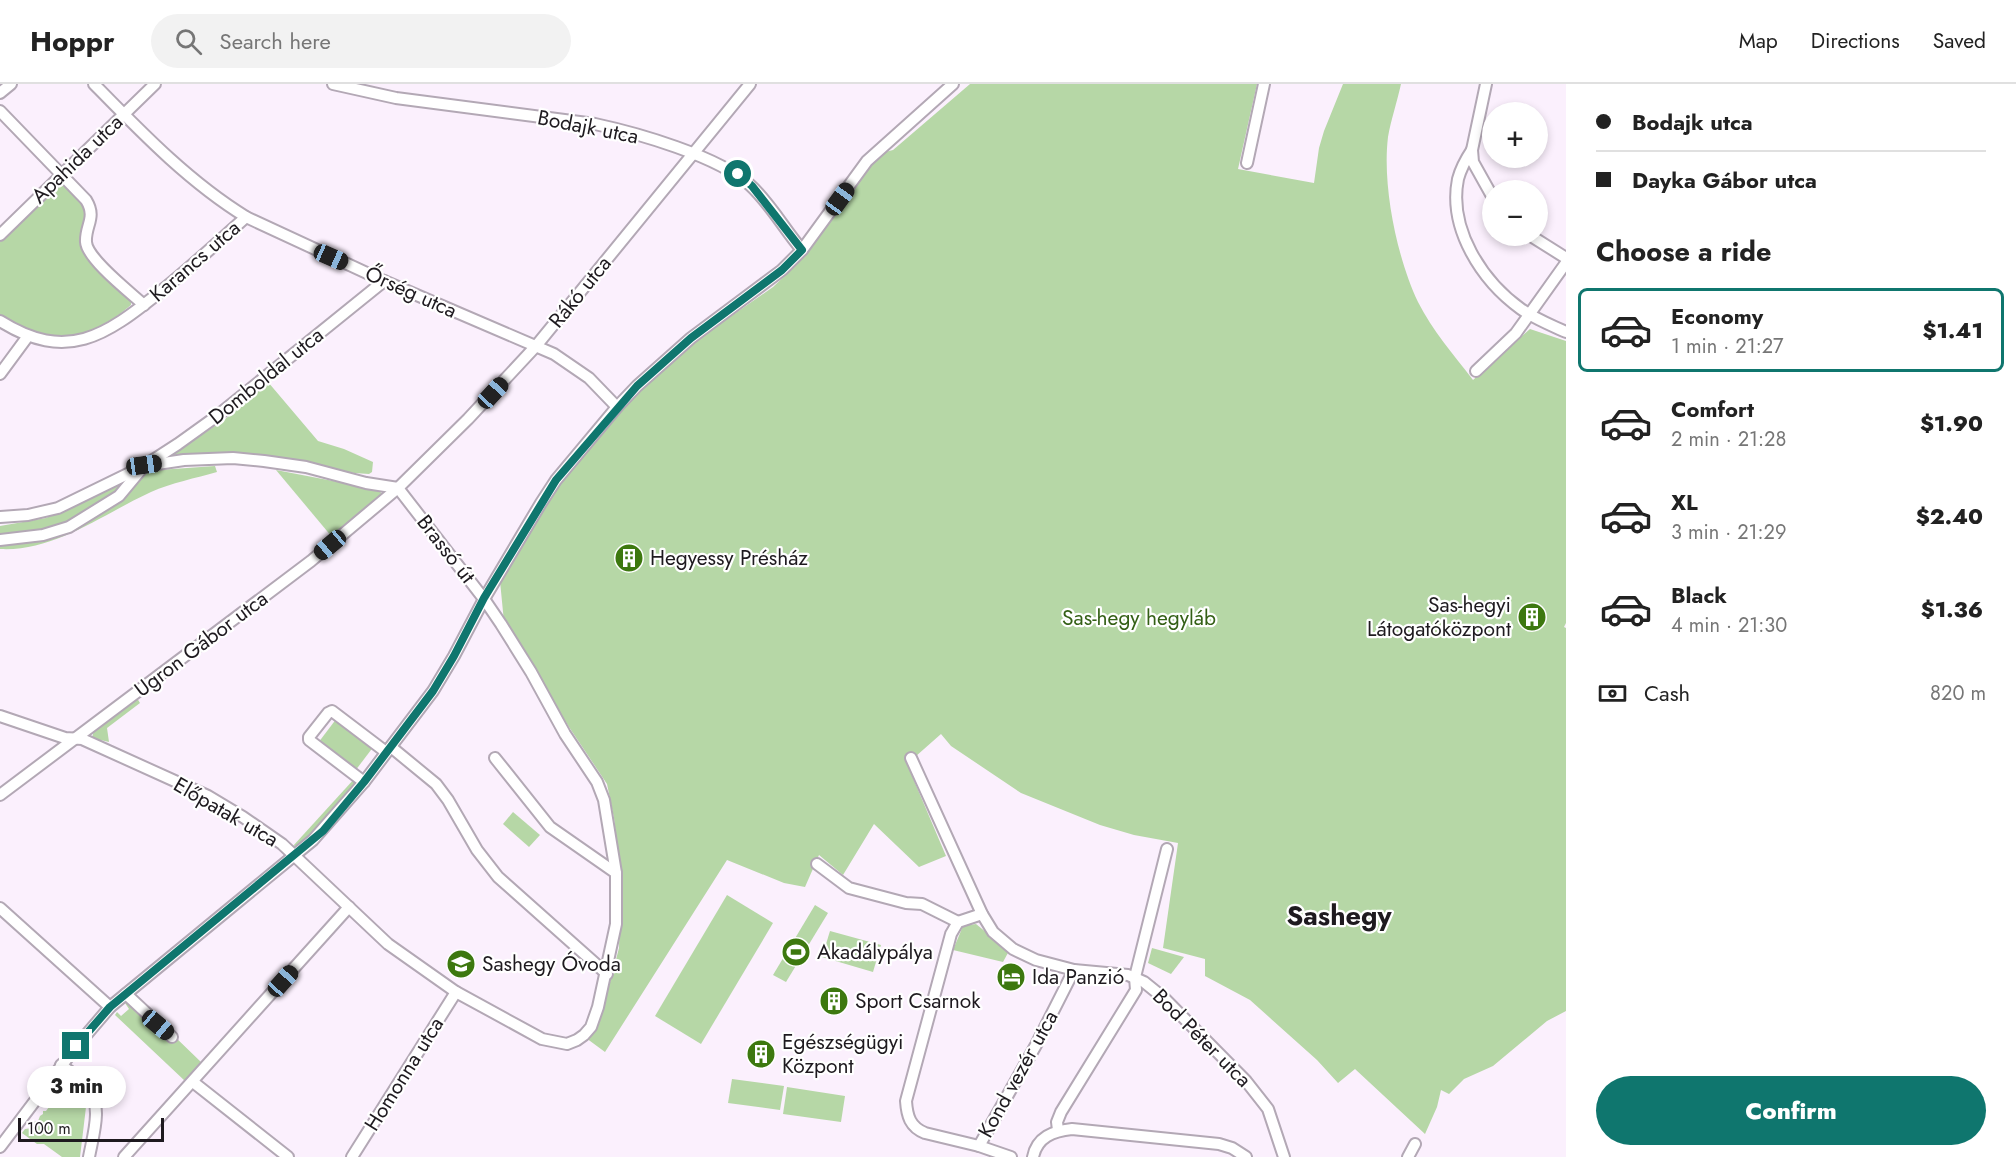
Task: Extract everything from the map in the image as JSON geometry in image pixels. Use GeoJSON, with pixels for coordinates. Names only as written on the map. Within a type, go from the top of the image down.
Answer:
{"type":"FeatureCollection","features":[{"type":"Feature","properties":{"kind":"street"},"geometry":{"type":"LineString","coordinates":[[0,93],[11,84]]}},
{"type":"Feature","properties":{"kind":"street","name":"Őrség utca"},"geometry":{"type":"LineString","coordinates":[[94,84],[196,181],[246,217],[384,281],[554,354],[590,378],[617,407]]}},
{"type":"Feature","properties":{"kind":"street","name":"Apahida utca"},"geometry":{"type":"LineString","coordinates":[[0,235],[155,84]]}},
{"type":"Feature","properties":{"kind":"street","name":"Bodajk utca"},"geometry":{"type":"LineString","coordinates":[[333,84],[396,98],[595,123],[693,154],[738,174],[752,186],[802,250]]}},
{"type":"Feature","properties":{"kind":"street","name":"Rákó utca"},"geometry":{"type":"LineString","coordinates":[[398,488],[468,419],[536,346],[750,84]]}},
{"type":"Feature","properties":{"kind":"street"},"geometry":{"type":"LineString","coordinates":[[1,1145],[61,1065],[110,1007],[323,831],[364,782],[444,675],[484,598],[556,480],[617,407],[683,344],[775,276],[802,250],[867,161],[953,84]]}},
{"type":"Feature","properties":{"kind":"street"},"geometry":{"type":"LineString","coordinates":[[1247,163],[1264,84]]}},
{"type":"Feature","properties":{"kind":"street"},"geometry":{"type":"LineString","coordinates":[[1483,180],[1473,162],[1472,150],[1486,84]]}},
{"type":"Feature","properties":{"kind":"street"},"geometry":{"type":"LineString","coordinates":[[0,111],[86,200],[91,209],[91,221],[86,239],[91,253],[144,305]]}},
{"type":"Feature","properties":{"kind":"street"},"geometry":{"type":"LineString","coordinates":[[1472,150],[1462,166],[1457,188],[1462,231],[1468,247],[1493,283],[1519,308],[1566,332]]}},
{"type":"Feature","properties":{"kind":"street","name":"Karancs utca"},"geometry":{"type":"LineString","coordinates":[[28,336],[64,341],[90,338],[114,327],[188,270],[246,217]]}},
{"type":"Feature","properties":{"kind":"street"},"geometry":{"type":"LineString","coordinates":[[1547,246],[1566,258]]}},
{"type":"Feature","properties":{"kind":"street"},"geometry":{"type":"LineString","coordinates":[[1476,370],[1516,333],[1566,263]]}},
{"type":"Feature","properties":{"kind":"street","name":"Domboldal utca"},"geometry":{"type":"LineString","coordinates":[[144,465],[217,416],[384,281]]}},
{"type":"Feature","properties":{"kind":"street"},"geometry":{"type":"LineString","coordinates":[[0,321],[28,336],[0,374]]}},
{"type":"Feature","properties":{"kind":"street"},"geometry":{"type":"LineString","coordinates":[[0,517],[28,516],[58,508],[144,465],[184,460],[248,458],[306,466],[366,483],[398,488]]}},
{"type":"Feature","properties":{"kind":"street"},"geometry":{"type":"LineString","coordinates":[[0,540],[43,535],[69,527],[119,496],[144,465]]}},
{"type":"Feature","properties":{"kind":"street","name":"Brassó út"},"geometry":{"type":"LineString","coordinates":[[398,488],[484,598],[531,672],[565,734],[597,782],[607,814],[616,873],[616,924],[607,974],[598,1007],[591,1026],[584,1035],[567,1044],[542,1039]]}},
{"type":"Feature","properties":{"kind":"street","name":"Ugron Gábor utca"},"geometry":{"type":"LineString","coordinates":[[0,795],[311,561],[398,488]]}},
{"type":"Feature","properties":{"kind":"street"},"geometry":{"type":"LineString","coordinates":[[364,782],[309,740],[329,711],[436,784],[477,850],[498,877],[607,974]]}},
{"type":"Feature","properties":{"kind":"street","name":"Előpatak utca"},"geometry":{"type":"LineString","coordinates":[[0,716],[64,738],[82,739],[208,796],[243,817],[295,855],[388,944],[456,992],[542,1039]]}},
{"type":"Feature","properties":{"kind":"street"},"geometry":{"type":"LineString","coordinates":[[495,758],[550,827],[616,873]]}},
{"type":"Feature","properties":{"kind":"street","name":"Bod Péter utca"},"geometry":{"type":"LineString","coordinates":[[911,758],[982,914],[993,932],[1013,949],[1036,960],[1074,970],[1135,977],[1153,987],[1246,1081],[1268,1109],[1284,1157]]}},
{"type":"Feature","properties":{"kind":"street"},"geometry":{"type":"LineString","coordinates":[[1058,1130],[1057,1122],[1061,1112],[1136,990],[1135,977],[1167,849]]}},
{"type":"Feature","properties":{"kind":"street"},"geometry":{"type":"LineString","coordinates":[[817,864],[849,888],[906,903],[922,904],[958,922]]}},
{"type":"Feature","properties":{"kind":"street"},"geometry":{"type":"LineString","coordinates":[[124,1157],[349,907]]}},
{"type":"Feature","properties":{"kind":"street"},"geometry":{"type":"LineString","coordinates":[[0,908],[110,1007]]}},
{"type":"Feature","properties":{"kind":"street"},"geometry":{"type":"LineString","coordinates":[[982,914],[958,922],[949,938],[906,1101],[906,1114],[917,1130],[1011,1157]]}},
{"type":"Feature","properties":{"kind":"street","name":"Kond vezér utca"},"geometry":{"type":"LineString","coordinates":[[979,1146],[1036,1045],[1074,970]]}},
{"type":"Feature","properties":{"kind":"street","name":"Homonna utca"},"geometry":{"type":"LineString","coordinates":[[352,1157],[456,992]]}},
{"type":"Feature","properties":{"kind":"street"},"geometry":{"type":"LineString","coordinates":[[126,994],[172,1037]]}},
{"type":"Feature","properties":{"kind":"street"},"geometry":{"type":"LineString","coordinates":[[61,1065],[90,1089],[95,1101],[96,1121],[89,1157]]}},
{"type":"Feature","properties":{"kind":"street"},"geometry":{"type":"LineString","coordinates":[[193,1082],[288,1157]]}},
{"type":"Feature","properties":{"kind":"street"},"geometry":{"type":"LineString","coordinates":[[1033,1157],[1035,1148],[1044,1138],[1058,1130],[1081,1129],[1218,1144],[1232,1148],[1246,1157]]}},
{"type":"Feature","properties":{"kind":"street"},"geometry":{"type":"LineString","coordinates":[[1408,1157],[1415,1144]]}},
{"type":"Feature","properties":{"kind":"green space","name":"Sas-hegy hegyláb"},"geometry":{"type":"Polygon","coordinates":[[[970,84],[1257,84],[1238,169],[1314,183],[1319,148],[1343,84],[1401,84],[1388,137],[1389,199],[1398,243],[1410,284],[1430,322],[1473,380],[1530,329],[1566,341],[1566,623],[1564,627],[1566,628],[1566,1011],[1547,1021],[1493,1066],[1464,1079],[1449,1094],[1441,1090],[1437,1107],[1425,1134],[1355,1069],[1338,1083],[1317,1060],[1250,1000],[1205,976],[1205,959],[1163,948],[1178,843],[1134,835],[1100,825],[1021,793],[951,746],[941,734],[907,764],[946,856],[919,867],[874,824],[843,875],[819,855],[805,887],[784,883],[727,860],[605,1052],[586,1038],[599,1024],[619,948],[621,881],[614,818],[607,784],[504,622],[500,581],[545,505],[571,469],[615,417],[681,351],[773,287],[794,267],[881,153],[893,150],[970,84]]]}},
{"type":"Feature","properties":{"kind":"green space"},"geometry":{"type":"Polygon","coordinates":[[[62,183],[82,200],[85,213],[83,238],[131,300],[131,305],[102,325],[103,329],[66,338],[40,334],[0,315],[0,242],[62,183]]]}},
{"type":"Feature","properties":{"kind":"green space"},"geometry":{"type":"Polygon","coordinates":[[[268,382],[318,441],[344,449],[373,462],[372,472],[369,474],[354,473],[278,458],[172,457],[171,455],[224,420],[268,382]]]}},
{"type":"Feature","properties":{"kind":"green space"},"geometry":{"type":"Polygon","coordinates":[[[215,466],[217,472],[151,492],[59,538],[20,548],[0,549],[0,526],[46,518],[138,474],[159,470],[215,466]]]}},
{"type":"Feature","properties":{"kind":"green space"},"geometry":{"type":"Polygon","coordinates":[[[276,470],[380,490],[382,497],[332,537],[276,470]]]}},
{"type":"Feature","properties":{"kind":"green space"},"geometry":{"type":"Polygon","coordinates":[[[137,698],[140,703],[107,728],[109,742],[92,738],[94,730],[137,698]]]}},
{"type":"Feature","properties":{"kind":"green space"},"geometry":{"type":"Polygon","coordinates":[[[337,718],[374,746],[355,771],[318,743],[337,718]]]}},
{"type":"Feature","properties":{"kind":"green space"},"geometry":{"type":"Polygon","coordinates":[[[355,778],[355,786],[335,810],[300,845],[293,846],[355,778]]]}},
{"type":"Feature","properties":{"kind":"green space"},"geometry":{"type":"Polygon","coordinates":[[[513,812],[540,835],[529,847],[503,824],[513,812]]]}},
{"type":"Feature","properties":{"kind":"green space"},"geometry":{"type":"Polygon","coordinates":[[[727,895],[773,923],[701,1044],[655,1016],[727,895]]]}},
{"type":"Feature","properties":{"kind":"green space","name":"Akadálypálya"},"geometry":{"type":"Polygon","coordinates":[[[815,905],[828,913],[786,982],[773,975],[815,905]]]}},
{"type":"Feature","properties":{"kind":"green space"},"geometry":{"type":"Polygon","coordinates":[[[976,924],[1009,951],[1003,962],[953,950],[963,926],[976,924]]]}},
{"type":"Feature","properties":{"kind":"green space"},"geometry":{"type":"Polygon","coordinates":[[[830,931],[881,945],[873,972],[822,957],[830,931]]]}},
{"type":"Feature","properties":{"kind":"green space"},"geometry":{"type":"Polygon","coordinates":[[[1152,948],[1184,957],[1171,974],[1148,963],[1152,948]]]}},
{"type":"Feature","properties":{"kind":"green space"},"geometry":{"type":"Polygon","coordinates":[[[127,1001],[172,1034],[202,1063],[185,1081],[115,1015],[117,1012],[121,1016],[129,1009],[125,1003],[127,1001]]]}},
{"type":"Feature","properties":{"kind":"green space"},"geometry":{"type":"Polygon","coordinates":[[[732,1079],[784,1086],[780,1110],[728,1103],[732,1079]]]}},
{"type":"Feature","properties":{"kind":"green space"},"geometry":{"type":"Polygon","coordinates":[[[56,1083],[67,1083],[76,1087],[90,1102],[90,1105],[86,1107],[80,1157],[62,1157],[44,1144],[37,1144],[22,1133],[25,1129],[32,1128],[43,1111],[49,1107],[48,1104],[54,1101],[54,1096],[61,1092],[48,1093],[56,1083]]]}},
{"type":"Feature","properties":{"kind":"green space"},"geometry":{"type":"Polygon","coordinates":[[[787,1087],[845,1096],[841,1122],[783,1114],[787,1087]]]}},
{"type":"Feature","properties":{"kind":"place","name":"Hegyessy Présház"},"geometry":{"type":"Point","coordinates":[629,558]}},
{"type":"Feature","properties":{"kind":"place","name":"Sas-hegyi Látogatóközpont"},"geometry":{"type":"Point","coordinates":[1532,617]}},
{"type":"Feature","properties":{"kind":"place","name":"Akadálypálya"},"geometry":{"type":"Point","coordinates":[796,952]}},
{"type":"Feature","properties":{"kind":"place","name":"Sashegy Óvoda"},"geometry":{"type":"Point","coordinates":[461,964]}},
{"type":"Feature","properties":{"kind":"place","name":"Ida Panzió"},"geometry":{"type":"Point","coordinates":[1011,977]}},
{"type":"Feature","properties":{"kind":"place","name":"Sport Csarnok"},"geometry":{"type":"Point","coordinates":[834,1001]}},
{"type":"Feature","properties":{"kind":"place","name":"Egészségügyi Központ"},"geometry":{"type":"Point","coordinates":[761,1054]}},
{"type":"Feature","properties":{"kind":"district","name":"Sashegy"},"geometry":{"type":"Point","coordinates":[1339,915]}},
{"type":"Feature","properties":{"kind":"route"},"geometry":{"type":"LineString","coordinates":[[76,1046],[110,1007],[313,840],[334,819],[444,675],[484,598],[556,480],[617,407],[675,350],[762,286],[802,250],[752,186],[738,174]]}}]}
